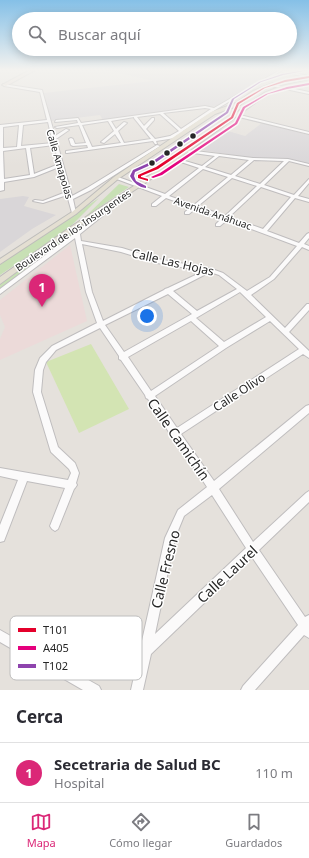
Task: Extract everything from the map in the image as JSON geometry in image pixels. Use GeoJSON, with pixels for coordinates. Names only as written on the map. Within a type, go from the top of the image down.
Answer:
{"type":"FeatureCollection","features":[{"type":"Feature","properties":{"kind":"main road"},"geometry":{"type":"LineString","coordinates":[[214,108],[235,102]]}},
{"type":"Feature","properties":{"kind":"main road","name":"Boulevard de los Insurgentes"},"geometry":{"type":"LineString","coordinates":[[0,262],[74,213],[116,178],[158,147],[213,113],[238,102]]}},
{"type":"Feature","properties":{"kind":"main road","name":"Boulevard de los Insurgentes"},"geometry":{"type":"LineString","coordinates":[[0,281],[74,227],[139,186],[254,102]]}},
{"type":"Feature","properties":{"kind":"street","name":"Calle Amapolas"},"geometry":{"type":"LineString","coordinates":[[43,102],[74,213]]}},
{"type":"Feature","properties":{"kind":"street"},"geometry":{"type":"LineString","coordinates":[[67,152],[178,134],[224,102]]}},
{"type":"Feature","properties":{"kind":"street"},"geometry":{"type":"LineString","coordinates":[[57,127],[205,107],[214,108]]}},
{"type":"Feature","properties":{"kind":"street"},"geometry":{"type":"LineString","coordinates":[[161,113],[178,134]]}},
{"type":"Feature","properties":{"kind":"street"},"geometry":{"type":"LineString","coordinates":[[236,115],[309,134]]}},
{"type":"Feature","properties":{"kind":"street"},"geometry":{"type":"LineString","coordinates":[[35,202],[43,202],[69,196],[89,189],[158,147],[154,139],[135,117]]}},
{"type":"Feature","properties":{"kind":"street"},"geometry":{"type":"LineString","coordinates":[[56,121],[77,119],[91,149]]}},
{"type":"Feature","properties":{"kind":"street"},"geometry":{"type":"LineString","coordinates":[[145,128],[153,119]]}},
{"type":"Feature","properties":{"kind":"street"},"geometry":{"type":"LineString","coordinates":[[109,120],[123,144]]}},
{"type":"Feature","properties":{"kind":"street"},"geometry":{"type":"LineString","coordinates":[[1,190],[0,126],[48,121]]}},
{"type":"Feature","properties":{"kind":"street"},"geometry":{"type":"LineString","coordinates":[[103,142],[126,123]]}},
{"type":"Feature","properties":{"kind":"street"},"geometry":{"type":"LineString","coordinates":[[19,148],[21,124]]}},
{"type":"Feature","properties":{"kind":"street"},"geometry":{"type":"LineString","coordinates":[[54,139],[67,130]]}},
{"type":"Feature","properties":{"kind":"street"},"geometry":{"type":"LineString","coordinates":[[71,139],[73,145],[88,144]]}},
{"type":"Feature","properties":{"kind":"street"},"geometry":{"type":"LineString","coordinates":[[1,150],[55,144]]}},
{"type":"Feature","properties":{"kind":"street"},"geometry":{"type":"LineString","coordinates":[[28,147],[32,176]]}},
{"type":"Feature","properties":{"kind":"street"},"geometry":{"type":"LineString","coordinates":[[187,150],[253,159],[288,160],[309,165]]}},
{"type":"Feature","properties":{"kind":"street"},"geometry":{"type":"LineString","coordinates":[[154,205],[218,154]]}},
{"type":"Feature","properties":{"kind":"street"},"geometry":{"type":"LineString","coordinates":[[176,159],[309,201]]}},
{"type":"Feature","properties":{"kind":"street"},"geometry":{"type":"LineString","coordinates":[[187,213],[253,159]]}},
{"type":"Feature","properties":{"kind":"street"},"geometry":{"type":"LineString","coordinates":[[218,225],[288,160]]}},
{"type":"Feature","properties":{"kind":"street"},"geometry":{"type":"LineString","coordinates":[[1,181],[32,176],[61,165]]}},
{"type":"Feature","properties":{"kind":"street","name":"Avenida Anáhuac"},"geometry":{"type":"LineString","coordinates":[[116,178],[309,248]]}},
{"type":"Feature","properties":{"kind":"street"},"geometry":{"type":"LineString","coordinates":[[264,231],[309,180]]}},
{"type":"Feature","properties":{"kind":"street"},"geometry":{"type":"LineString","coordinates":[[0,292],[78,238],[117,199]]}},
{"type":"Feature","properties":{"kind":"street"},"geometry":{"type":"LineString","coordinates":[[122,356],[194,316],[272,278],[302,245],[309,235]]}},
{"type":"Feature","properties":{"kind":"street","name":"Calle Las Hojas"},"geometry":{"type":"LineString","coordinates":[[78,238],[158,261],[210,270],[221,274],[244,292],[306,352]]}},
{"type":"Feature","properties":{"kind":"street","name":"Calle Camichín"},"geometry":{"type":"LineString","coordinates":[[78,238],[88,292],[101,324],[213,488],[253,550],[308,626]]}},
{"type":"Feature","properties":{"kind":"street"},"geometry":{"type":"LineString","coordinates":[[55,526],[72,485],[75,469],[54,450],[36,392],[39,370],[43,360],[54,348],[167,290],[210,270]]}},
{"type":"Feature","properties":{"kind":"street"},"geometry":{"type":"LineString","coordinates":[[167,290],[224,346]]}},
{"type":"Feature","properties":{"kind":"street"},"geometry":{"type":"LineString","coordinates":[[285,332],[309,306]]}},
{"type":"Feature","properties":{"kind":"street"},"geometry":{"type":"LineString","coordinates":[[149,396],[224,346],[270,318]]}},
{"type":"Feature","properties":{"kind":"street","name":"Calle Olivo"},"geometry":{"type":"LineString","coordinates":[[175,434],[306,352]]}},
{"type":"Feature","properties":{"kind":"street","name":"Calle Fresno"},"geometry":{"type":"LineString","coordinates":[[142,666],[170,538],[181,512],[213,488],[309,408]]}},
{"type":"Feature","properties":{"kind":"street"},"geometry":{"type":"LineString","coordinates":[[0,472],[72,485]]}},
{"type":"Feature","properties":{"kind":"street"},"geometry":{"type":"LineString","coordinates":[[0,538],[24,477]]}},
{"type":"Feature","properties":{"kind":"street","name":"Calle Laurel"},"geometry":{"type":"LineString","coordinates":[[145,651],[309,496]]}},
{"type":"Feature","properties":{"kind":"street"},"geometry":{"type":"LineString","coordinates":[[247,690],[308,626]]}},
{"type":"Feature","properties":{"kind":"street"},"geometry":{"type":"LineString","coordinates":[[0,636],[10,642]]}},
{"type":"Feature","properties":{"kind":"street"},"geometry":{"type":"LineString","coordinates":[[77,680],[95,690]]}},
{"type":"Feature","properties":{"kind":"street","name":"Calle Fresno"},"geometry":{"type":"LineString","coordinates":[[137,690],[139,680]]}},
{"type":"Feature","properties":{"kind":"shaded area"},"geometry":{"type":"Polygon","coordinates":[[[46,102],[223,102],[216,106],[103,120],[100,115],[51,121],[46,102]]]}},
{"type":"Feature","properties":{"kind":"shaded area"},"geometry":{"type":"Polygon","coordinates":[[[262,123],[309,135],[309,164],[291,159],[247,157],[194,149],[221,129],[245,136],[262,123]]]}},
{"type":"Feature","properties":{"kind":"shaded area"},"geometry":{"type":"Polygon","coordinates":[[[23,196],[29,197],[24,206],[56,215],[32,229],[0,252],[0,199],[23,196]]]}},
{"type":"Feature","properties":{"kind":"shaded area"},"geometry":{"type":"Polygon","coordinates":[[[70,245],[87,321],[0,360],[0,339],[5,327],[0,315],[0,300],[70,245]]]}},
{"type":"Feature","properties":{"kind":"green space"},"geometry":{"type":"Polygon","coordinates":[[[119,184],[129,187],[85,217],[119,184]]]}},
{"type":"Feature","properties":{"kind":"green space"},"geometry":{"type":"Polygon","coordinates":[[[99,198],[68,229],[0,275],[0,264],[99,198]]]}},
{"type":"Feature","properties":{"kind":"green space"},"geometry":{"type":"Polygon","coordinates":[[[102,212],[85,227],[0,289],[0,283],[102,212]]]}},
{"type":"Feature","properties":{"kind":"green space"},"geometry":{"type":"Polygon","coordinates":[[[91,344],[129,409],[79,433],[46,362],[91,344]]]}},
{"type":"Feature","properties":{"kind":"transit line","name":"T102"},"geometry":{"type":"LineString","coordinates":[[145,187],[135,182],[132,176],[134,171],[154,162],[227,112],[232,102]]}},
{"type":"Feature","properties":{"kind":"transit line","name":"T101"},"geometry":{"type":"LineString","coordinates":[[147,180],[140,178],[139,176],[157,168],[232,117],[238,104],[241,102]]}},
{"type":"Feature","properties":{"kind":"transit line","name":"A405"},"geometry":{"type":"LineString","coordinates":[[153,177],[161,174],[236,123],[244,108],[254,102]]}},
{"type":"Feature","properties":{"kind":"place","name":"Secetraria de Salud BC"},"geometry":{"type":"Point","coordinates":[42,307]}}]}
